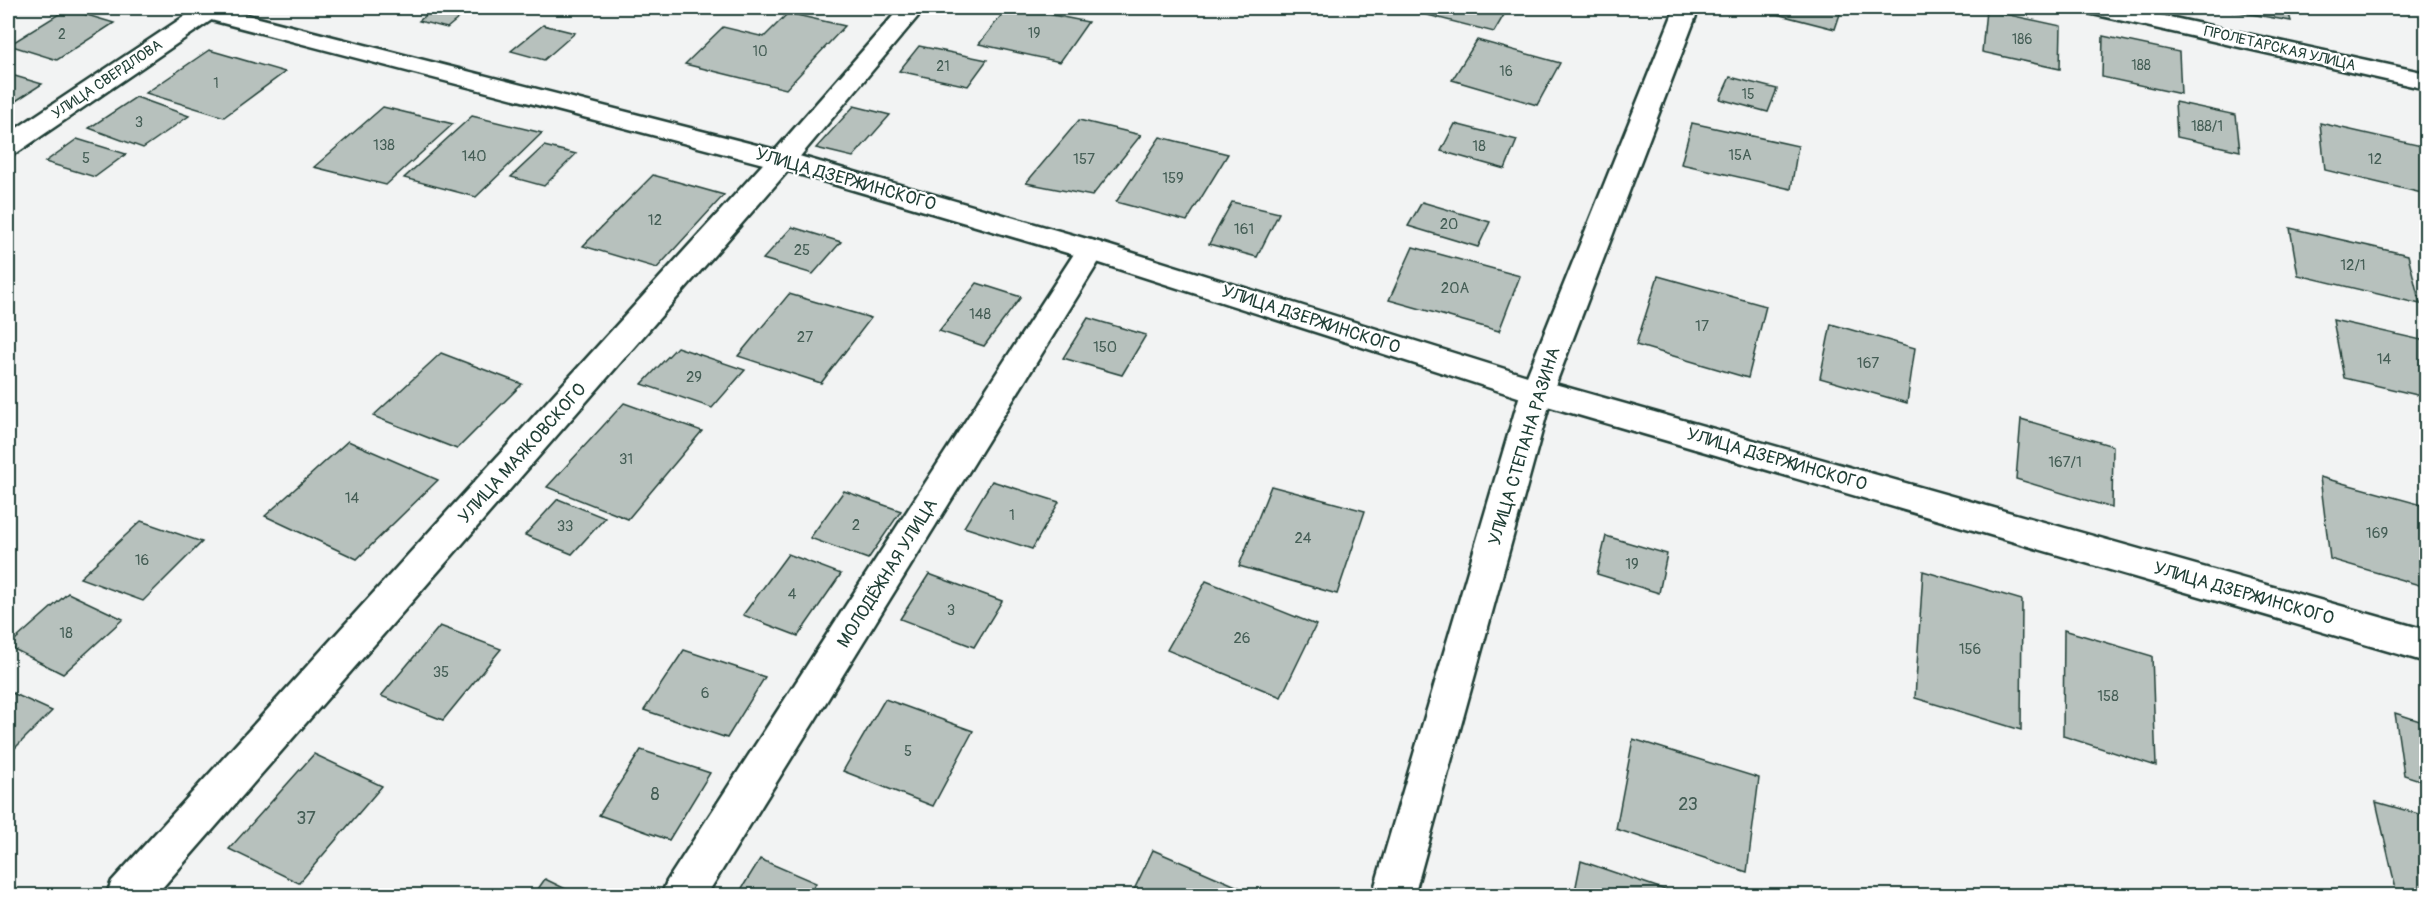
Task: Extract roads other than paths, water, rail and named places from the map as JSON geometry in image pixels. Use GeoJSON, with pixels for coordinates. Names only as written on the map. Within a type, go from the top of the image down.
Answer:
{"type":"FeatureCollection","features":[{"type":"Feature","properties":{"kind":"street","name":"УЛИЦА МАЯКОВСКОГО"},"geometry":{"type":"LineString","coordinates":[[127,896],[782,160],[913,8]]}},
{"type":"Feature","properties":{"kind":"street","name":"УЛИЦА СТЕПАНА РАЗИНА"},"geometry":{"type":"LineString","coordinates":[[1394,896],[1537,391],[1687,8]]}},
{"type":"Feature","properties":{"kind":"street","name":"ПРОЛЕТАРСКАЯ УЛИЦА"},"geometry":{"type":"LineString","coordinates":[[2097,8],[2427,81]]}},
{"type":"Feature","properties":{"kind":"street","name":"УЛИЦА ДЗЕРЖИНСКОГО"},"geometry":{"type":"LineString","coordinates":[[200,10],[782,160],[1091,250],[1537,391],[2427,646]]}},
{"type":"Feature","properties":{"kind":"street","name":"УЛИЦА СВЕРДЛОВА"},"geometry":{"type":"LineString","coordinates":[[8,146],[200,10]]}},
{"type":"Feature","properties":{"kind":"street","name":"МОЛОДЁЖНАЯ УЛИЦА"},"geometry":{"type":"LineString","coordinates":[[682,896],[1091,250]]}}]}
